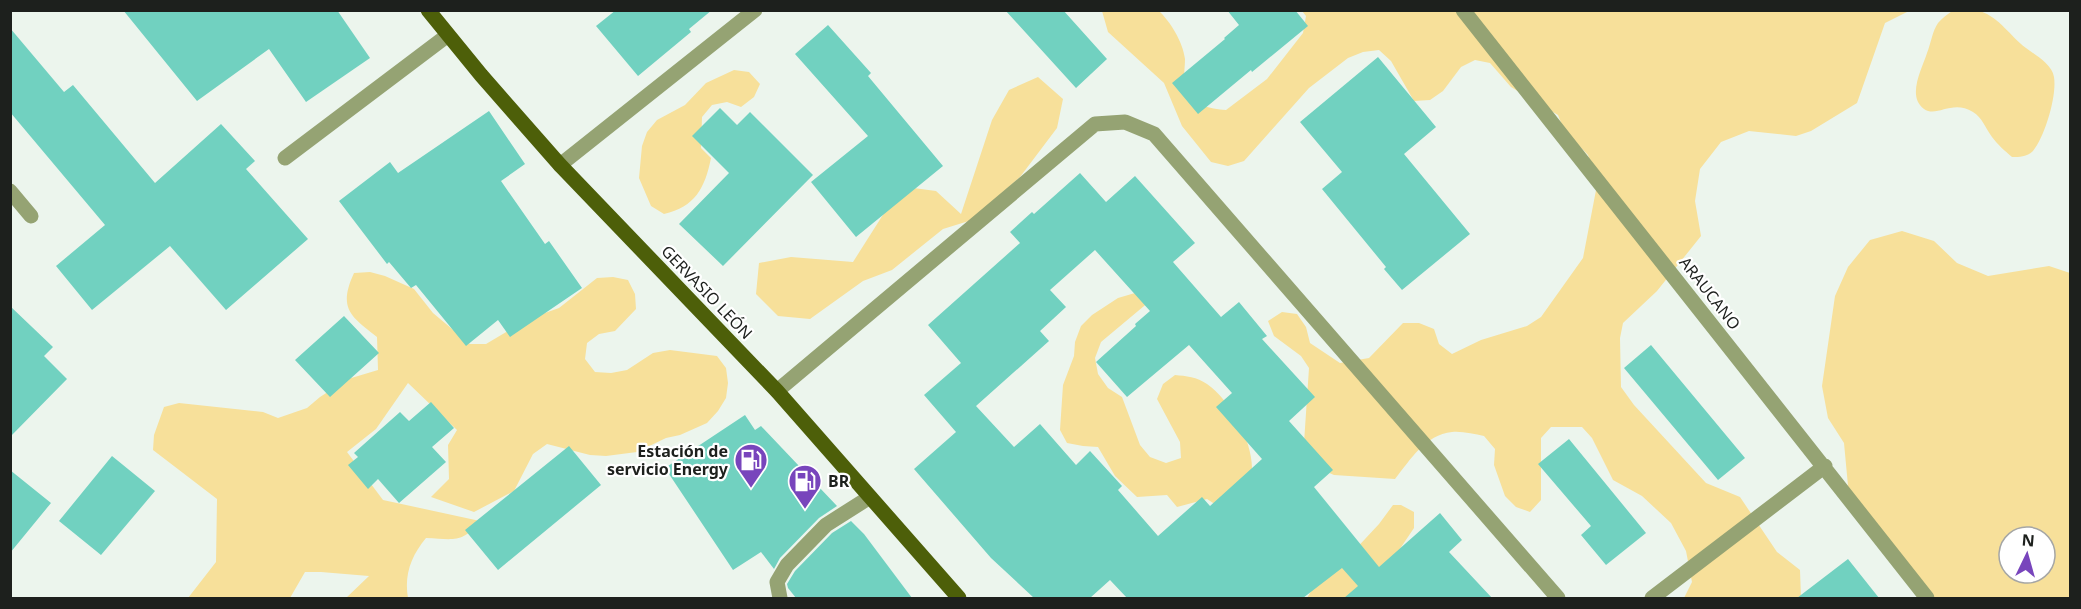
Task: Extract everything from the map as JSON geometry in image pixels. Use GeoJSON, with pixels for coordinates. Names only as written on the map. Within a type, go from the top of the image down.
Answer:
{"type":"FeatureCollection","features":[{"type":"Feature","properties":{"kind":"main road","name":"GERVASIO LEÓN"},"geometry":{"type":"LineString","coordinates":[[428,10],[560,165],[777,391],[958,598]]}},
{"type":"Feature","properties":{"kind":"street"},"geometry":{"type":"LineString","coordinates":[[560,165],[755,10]]}},
{"type":"Feature","properties":{"kind":"street","name":"ARAUCANO"},"geometry":{"type":"LineString","coordinates":[[1463,10],[1927,598]]}},
{"type":"Feature","properties":{"kind":"street"},"geometry":{"type":"LineString","coordinates":[[285,158],[447,34]]}},
{"type":"Feature","properties":{"kind":"street"},"geometry":{"type":"LineString","coordinates":[[777,391],[1095,124],[1125,122],[1154,134],[1558,598]]}},
{"type":"Feature","properties":{"kind":"street"},"geometry":{"type":"LineString","coordinates":[[10,190],[31,216]]}},
{"type":"Feature","properties":{"kind":"street"},"geometry":{"type":"LineString","coordinates":[[1652,598],[1825,466]]}},
{"type":"Feature","properties":{"kind":"street"},"geometry":{"type":"LineString","coordinates":[[780,598],[777,582],[787,565],[826,525],[870,497]]}},
{"type":"Feature","properties":{"kind":"shaded area"},"geometry":{"type":"Polygon","coordinates":[[[1158,10],[1171,26],[1182,46],[1187,93],[1201,105],[1226,110],[1267,79],[1303,33],[1306,16],[1302,11],[1909,11],[1885,23],[1857,103],[1811,131],[1796,136],[1749,131],[1721,142],[1700,169],[1695,201],[1701,236],[1657,291],[1623,323],[1620,338],[1621,387],[1634,405],[1706,483],[1740,497],[1777,552],[1800,570],[1801,598],[1684,598],[1692,582],[1686,551],[1671,523],[1642,496],[1613,480],[1592,438],[1582,427],[1551,427],[1541,438],[1541,500],[1530,512],[1516,507],[1505,496],[1494,465],[1495,449],[1484,436],[1456,432],[1442,434],[1419,449],[1395,479],[1334,475],[1318,468],[1304,443],[1309,368],[1301,356],[1274,336],[1268,321],[1282,312],[1297,314],[1306,327],[1310,343],[1340,363],[1369,358],[1403,323],[1419,323],[1434,329],[1439,344],[1452,354],[1481,340],[1527,326],[1541,317],[1583,258],[1597,185],[1588,155],[1564,130],[1558,115],[1511,87],[1490,63],[1475,60],[1461,67],[1443,91],[1430,100],[1414,101],[1391,61],[1379,50],[1363,52],[1348,58],[1309,88],[1244,161],[1228,166],[1211,162],[1182,126],[1164,83],[1108,32],[1102,11],[1158,10]]]}},
{"type":"Feature","properties":{"kind":"shaded area"},"geometry":{"type":"Polygon","coordinates":[[[1973,10],[1987,14],[2043,60],[2053,72],[2054,94],[2049,116],[2042,136],[2033,151],[2028,154],[2012,157],[1996,142],[1973,112],[1958,107],[1929,111],[1919,103],[1916,97],[1917,81],[1933,34],[1938,23],[1952,11],[1973,10]]]}},
{"type":"Feature","properties":{"kind":"shaded area"},"geometry":{"type":"Polygon","coordinates":[[[734,70],[749,72],[760,84],[754,97],[741,107],[727,102],[712,105],[702,117],[701,148],[711,158],[702,187],[684,207],[664,214],[651,206],[639,178],[642,146],[647,132],[657,120],[685,105],[706,83],[734,70]]]}},
{"type":"Feature","properties":{"kind":"shaded area"},"geometry":{"type":"Polygon","coordinates":[[[1038,77],[1063,99],[1057,128],[1020,177],[972,220],[943,229],[892,270],[863,281],[810,319],[778,316],[756,294],[759,263],[791,257],[853,262],[886,210],[906,187],[936,191],[961,214],[992,120],[1009,90],[1038,77]]]}},
{"type":"Feature","properties":{"kind":"shaded area"},"geometry":{"type":"Polygon","coordinates":[[[1902,231],[1934,241],[1957,263],[1988,276],[2049,266],[2070,273],[2070,598],[1926,598],[1850,507],[1844,443],[1828,418],[1822,386],[1835,296],[1848,267],[1870,240],[1902,231]]]}},
{"type":"Feature","properties":{"kind":"shaded area"},"geometry":{"type":"Polygon","coordinates":[[[370,272],[414,289],[433,313],[470,344],[486,344],[528,319],[559,308],[597,278],[613,277],[628,280],[635,294],[636,309],[615,331],[599,334],[587,343],[585,359],[595,372],[611,373],[627,370],[653,353],[670,350],[717,356],[726,368],[728,383],[726,398],[707,423],[680,435],[666,438],[637,452],[606,456],[590,455],[547,444],[533,454],[514,491],[474,512],[431,497],[449,479],[448,445],[457,430],[408,383],[376,429],[347,452],[383,500],[480,521],[462,537],[426,538],[410,566],[407,581],[408,598],[346,598],[369,576],[305,572],[290,598],[188,598],[216,562],[217,499],[153,450],[154,435],[164,407],[179,403],[263,412],[278,418],[307,408],[348,379],[378,370],[377,337],[354,317],[347,303],[349,285],[354,273],[370,272]]]}},
{"type":"Feature","properties":{"kind":"shaded area"},"geometry":{"type":"Polygon","coordinates":[[[1135,293],[1150,301],[1101,342],[1095,358],[1098,374],[1108,388],[1122,397],[1140,445],[1150,457],[1166,463],[1181,458],[1180,442],[1157,399],[1163,384],[1175,375],[1191,377],[1216,391],[1231,410],[1244,433],[1251,457],[1251,472],[1233,516],[1207,499],[1177,507],[1167,495],[1137,497],[1115,476],[1098,447],[1067,443],[1060,430],[1063,385],[1074,356],[1075,342],[1081,326],[1092,315],[1118,298],[1135,293]]]}},
{"type":"Feature","properties":{"kind":"shaded area"},"geometry":{"type":"Polygon","coordinates":[[[1393,505],[1401,505],[1414,512],[1414,528],[1364,598],[1307,598],[1318,579],[1351,554],[1393,505]]]}},
{"type":"Feature","properties":{"kind":"building"},"geometry":{"type":"Polygon","coordinates":[[[123,10],[337,10],[370,58],[306,102],[269,49],[197,101],[123,10]]]}},
{"type":"Feature","properties":{"kind":"building"},"geometry":{"type":"Polygon","coordinates":[[[616,10],[712,10],[689,29],[691,32],[638,76],[596,26],[616,10]]]}},
{"type":"Feature","properties":{"kind":"building"},"geometry":{"type":"Polygon","coordinates":[[[1005,10],[1063,10],[1107,59],[1076,88],[1005,10]]]}},
{"type":"Feature","properties":{"kind":"building"},"geometry":{"type":"Polygon","coordinates":[[[1227,10],[1295,10],[1308,26],[1198,114],[1172,83],[1239,25],[1227,10]]]}},
{"type":"Feature","properties":{"kind":"building"},"geometry":{"type":"Polygon","coordinates":[[[828,25],[871,73],[868,76],[943,166],[856,237],[811,182],[868,136],[795,54],[828,25]]]}},
{"type":"Feature","properties":{"kind":"building"},"geometry":{"type":"Polygon","coordinates":[[[10,28],[64,92],[73,85],[155,183],[221,124],[255,161],[246,169],[308,239],[226,310],[170,246],[92,310],[56,266],[105,225],[10,112],[10,28]]]}},
{"type":"Feature","properties":{"kind":"building"},"geometry":{"type":"Polygon","coordinates":[[[1378,57],[1436,127],[1404,154],[1470,234],[1402,290],[1322,189],[1342,172],[1300,122],[1378,57]]]}},
{"type":"Feature","properties":{"kind":"building"},"geometry":{"type":"Polygon","coordinates":[[[720,108],[737,125],[750,112],[813,175],[723,266],[679,224],[729,173],[692,136],[720,108]]]}},
{"type":"Feature","properties":{"kind":"building"},"geometry":{"type":"Polygon","coordinates":[[[489,111],[525,164],[501,181],[545,244],[549,241],[582,288],[510,337],[498,320],[466,346],[416,285],[411,288],[389,262],[387,264],[339,201],[390,162],[398,173],[489,111]]]}},
{"type":"Feature","properties":{"kind":"building"},"geometry":{"type":"Polygon","coordinates":[[[1080,173],[1106,202],[1135,176],[1195,243],[1173,262],[1221,317],[1239,302],[1267,336],[1262,339],[1315,397],[1289,421],[1333,470],[1314,487],[1379,567],[1440,513],[1462,540],[1449,552],[1492,598],[1344,598],[1358,586],[1342,568],[1303,598],[1127,598],[1110,580],[1090,598],[1034,598],[991,558],[914,469],[956,432],[924,395],[961,363],[928,325],[1020,243],[1010,232],[1032,212],[1034,214],[1080,173]],[[1095,250],[1050,290],[1066,307],[1040,331],[1049,341],[976,406],[1014,447],[1040,424],[1076,465],[1090,451],[1122,486],[1118,490],[1158,536],[1202,497],[1210,506],[1262,459],[1216,407],[1232,393],[1189,345],[1127,397],[1096,362],[1150,311],[1095,250]]]}},
{"type":"Feature","properties":{"kind":"building"},"geometry":{"type":"Polygon","coordinates":[[[10,306],[53,347],[44,356],[67,379],[10,437],[10,306]]]}},
{"type":"Feature","properties":{"kind":"building"},"geometry":{"type":"Polygon","coordinates":[[[344,316],[379,353],[330,397],[295,360],[344,316]]]}},
{"type":"Feature","properties":{"kind":"building"},"geometry":{"type":"Polygon","coordinates":[[[1651,345],[1745,458],[1718,480],[1624,368],[1651,345]]]}},
{"type":"Feature","properties":{"kind":"building"},"geometry":{"type":"Polygon","coordinates":[[[431,402],[454,428],[432,447],[446,462],[399,503],[378,479],[368,489],[348,465],[358,457],[354,453],[400,412],[409,421],[431,402]]]}},
{"type":"Feature","properties":{"kind":"building"},"geometry":{"type":"Polygon","coordinates":[[[745,415],[755,430],[761,426],[837,506],[819,518],[780,558],[774,569],[761,552],[733,570],[665,468],[745,415]]]}},
{"type":"Feature","properties":{"kind":"building"},"geometry":{"type":"Polygon","coordinates":[[[1569,439],[1646,533],[1606,565],[1581,535],[1591,526],[1538,464],[1569,439]]]}},
{"type":"Feature","properties":{"kind":"building"},"geometry":{"type":"Polygon","coordinates":[[[569,446],[601,485],[498,570],[465,530],[569,446]]]}},
{"type":"Feature","properties":{"kind":"building"},"geometry":{"type":"Polygon","coordinates":[[[112,456],[155,491],[101,555],[59,521],[112,456]]]}},
{"type":"Feature","properties":{"kind":"building"},"geometry":{"type":"Polygon","coordinates":[[[10,470],[51,503],[10,553],[10,470]]]}},
{"type":"Feature","properties":{"kind":"building"},"geometry":{"type":"Polygon","coordinates":[[[851,521],[864,534],[912,598],[796,598],[788,588],[787,584],[795,571],[832,533],[851,521]]]}},
{"type":"Feature","properties":{"kind":"building"},"geometry":{"type":"Polygon","coordinates":[[[1848,559],[1879,598],[1797,598],[1848,559]]]}},
{"type":"Feature","properties":{"kind":"place","name":"Estación de servicio Energy"},"geometry":{"type":"Point","coordinates":[751,489]}},
{"type":"Feature","properties":{"kind":"place","name":"BR"},"geometry":{"type":"Point","coordinates":[805,510]}}]}
